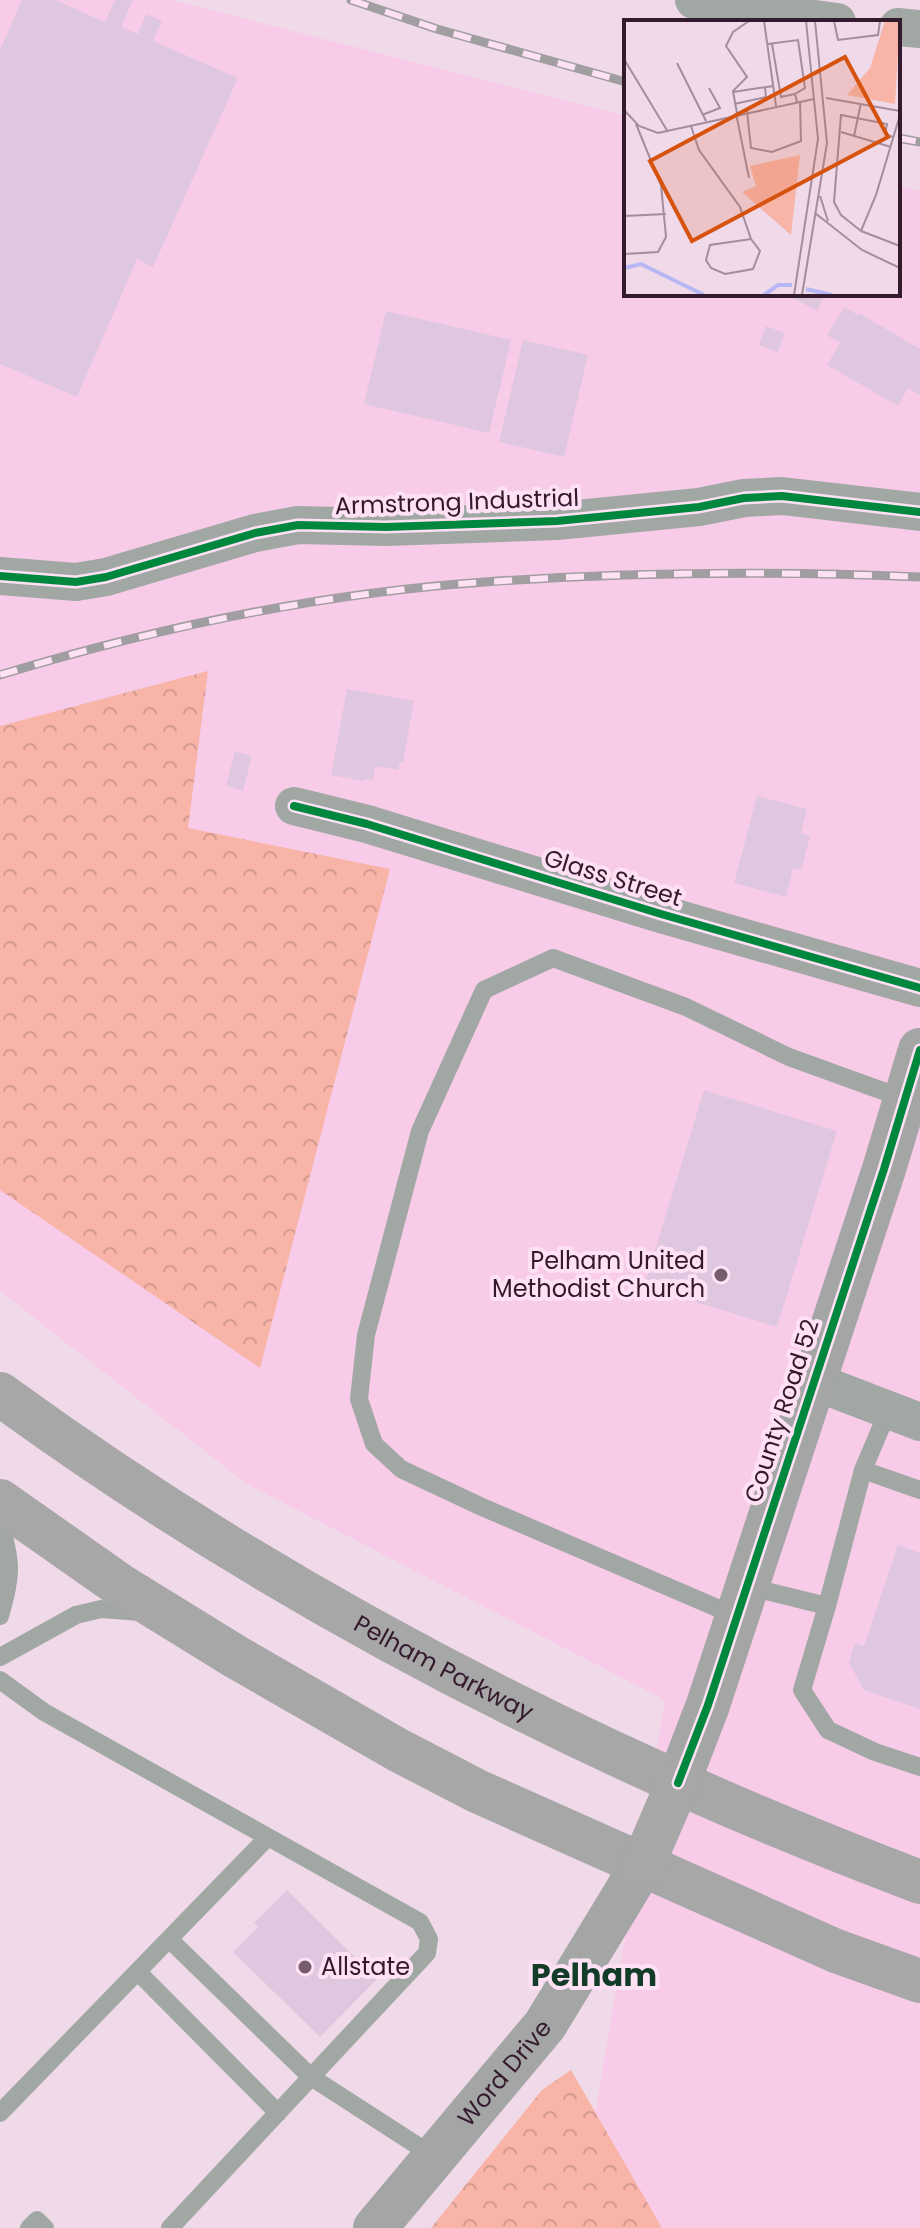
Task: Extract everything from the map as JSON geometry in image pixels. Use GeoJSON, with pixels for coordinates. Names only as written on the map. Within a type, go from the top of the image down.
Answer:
{"type":"FeatureCollection","features":[{"type":"Feature","properties":{"kind":"main road","name":"Pelham Parkway"},"geometry":{"type":"LineString","coordinates":[[0,1394],[71,1446],[175,1514],[312,1597],[461,1680],[614,1756],[835,1850],[920,1882]]}},
{"type":"Feature","properties":{"kind":"main road"},"geometry":{"type":"LineString","coordinates":[[0,1501],[167,1615],[398,1750],[477,1791],[836,1951],[920,1981]]}},
{"type":"Feature","properties":{"kind":"main road"},"geometry":{"type":"LineString","coordinates":[[643,1864],[678,1783]]}},
{"type":"Feature","properties":{"kind":"street"},"geometry":{"type":"LineString","coordinates":[[694,0],[822,20]]}},
{"type":"Feature","properties":{"kind":"street"},"geometry":{"type":"LineString","coordinates":[[900,27],[920,29]]}},
{"type":"Feature","properties":{"kind":"street","name":"Armstrong Industrial"},"geometry":{"type":"LineString","coordinates":[[0,576],[76,582],[106,577],[255,533],[298,525],[386,527],[557,521],[782,496],[920,512]]}},
{"type":"Feature","properties":{"kind":"street","name":"Glass Street"},"geometry":{"type":"LineString","coordinates":[[294,806],[367,824],[661,914],[920,988]]}},
{"type":"Feature","properties":{"kind":"street","name":"County Road 52"},"geometry":{"type":"LineString","coordinates":[[678,1783],[708,1705],[920,1050]]}},
{"type":"Feature","properties":{"kind":"street"},"geometry":{"type":"LineString","coordinates":[[813,1381],[904,1417]]}},
{"type":"Feature","properties":{"kind":"street","name":"Word Drive"},"geometry":{"type":"LineString","coordinates":[[375,2228],[545,2025],[643,1864]]}},
{"type":"Feature","properties":{"kind":"lane"},"geometry":{"type":"LineString","coordinates":[[827,1606],[741,1601],[482,1507],[401,1469],[374,1444],[359,1399],[366,1335],[420,1131],[484,990],[553,958],[686,1007],[789,1057],[905,1099]]}},
{"type":"Feature","properties":{"kind":"lane"},"geometry":{"type":"LineString","coordinates":[[904,1417],[863,1470],[802,1690],[828,1730],[875,1752],[920,1767]]}},
{"type":"Feature","properties":{"kind":"lane"},"geometry":{"type":"LineString","coordinates":[[863,1470],[920,1490]]}},
{"type":"Feature","properties":{"kind":"lane"},"geometry":{"type":"LineString","coordinates":[[0,1522],[10,1556],[10,1584],[0,1616]]}},
{"type":"Feature","properties":{"kind":"lane"},"geometry":{"type":"LineString","coordinates":[[0,1657],[76,1615],[101,1609],[167,1615]]}},
{"type":"Feature","properties":{"kind":"lane"},"geometry":{"type":"LineString","coordinates":[[0,1680],[44,1712],[420,1922],[429,1939],[427,1953],[170,2228]]}},
{"type":"Feature","properties":{"kind":"lane"},"geometry":{"type":"LineString","coordinates":[[0,2113],[268,1837]]}},
{"type":"Feature","properties":{"kind":"lane"},"geometry":{"type":"LineString","coordinates":[[169,1939],[311,2077],[435,2157]]}},
{"type":"Feature","properties":{"kind":"lane"},"geometry":{"type":"LineString","coordinates":[[138,1972],[278,2113]]}},
{"type":"Feature","properties":{"kind":"lane"},"geometry":{"type":"LineString","coordinates":[[29,2228],[37,2220],[45,2228]]}},
{"type":"Feature","properties":{"kind":"shaded area"},"geometry":{"type":"Polygon","coordinates":[[[0,0],[171,0],[624,115],[624,296],[900,296],[900,186],[920,191],[920,2228],[576,2228],[665,1700],[247,1484],[0,1291],[0,0]]]}},
{"type":"Feature","properties":{"kind":"green space"},"geometry":{"type":"Polygon","coordinates":[[[208,671],[188,828],[390,869],[260,1368],[0,1190],[0,726],[208,671]]]}},
{"type":"Feature","properties":{"kind":"green space"},"geometry":{"type":"Polygon","coordinates":[[[571,2070],[662,2228],[431,2228],[542,2090],[571,2070]]]}},
{"type":"Feature","properties":{"kind":"building"},"geometry":{"type":"Polygon","coordinates":[[[22,0],[55,0],[105,22],[115,0],[133,0],[121,27],[138,34],[146,14],[162,21],[153,41],[238,78],[153,267],[137,259],[77,397],[0,364],[0,50],[22,0]]]}},
{"type":"Feature","properties":{"kind":"building"},"geometry":{"type":"Polygon","coordinates":[[[789,296],[825,296],[817,311],[789,296]]]}},
{"type":"Feature","properties":{"kind":"building"},"geometry":{"type":"Polygon","coordinates":[[[844,307],[920,349],[920,395],[908,388],[898,406],[827,365],[840,343],[827,335],[844,307]]]}},
{"type":"Feature","properties":{"kind":"building"},"geometry":{"type":"Polygon","coordinates":[[[386,311],[511,340],[489,433],[364,404],[386,311]]]}},
{"type":"Feature","properties":{"kind":"building"},"geometry":{"type":"Polygon","coordinates":[[[766,326],[785,333],[778,352],[759,345],[766,326]]]}},
{"type":"Feature","properties":{"kind":"building"},"geometry":{"type":"Polygon","coordinates":[[[523,340],[588,355],[564,457],[499,442],[523,340]]]}},
{"type":"Feature","properties":{"kind":"building"},"geometry":{"type":"Polygon","coordinates":[[[347,689],[414,701],[403,763],[400,762],[398,770],[375,766],[373,780],[364,781],[331,775],[347,689]]]}},
{"type":"Feature","properties":{"kind":"building"},"geometry":{"type":"Polygon","coordinates":[[[235,751],[252,756],[243,791],[226,786],[235,751]]]}},
{"type":"Feature","properties":{"kind":"building"},"geometry":{"type":"Polygon","coordinates":[[[757,796],[807,809],[801,833],[810,836],[801,870],[793,868],[786,897],[734,883],[757,796]]]}},
{"type":"Feature","properties":{"kind":"building"},"geometry":{"type":"Polygon","coordinates":[[[704,1090],[837,1131],[777,1327],[644,1286],[704,1090]]]}},
{"type":"Feature","properties":{"kind":"building"},"geometry":{"type":"Polygon","coordinates":[[[898,1545],[920,1553],[920,1709],[864,1690],[849,1663],[855,1643],[864,1646],[898,1545]]]}},
{"type":"Feature","properties":{"kind":"building"},"geometry":{"type":"Polygon","coordinates":[[[287,1890],[377,1979],[320,2037],[233,1952],[258,1927],[254,1923],[287,1890]]]}},
{"type":"Feature","properties":{"kind":"railway"},"geometry":{"type":"LineString","coordinates":[[351,0],[437,29],[624,81]]}},
{"type":"Feature","properties":{"kind":"railway"},"geometry":{"type":"LineString","coordinates":[[900,138],[920,142]]}},
{"type":"Feature","properties":{"kind":"railway"},"geometry":{"type":"LineString","coordinates":[[0,675],[118,642],[240,615],[424,587],[648,574],[920,577]]}},
{"type":"Feature","properties":{"kind":"cycle path"},"geometry":{"type":"LineString","coordinates":[[0,576],[76,582],[106,577],[255,533],[298,525],[386,527],[557,521],[782,496],[920,512]]}},
{"type":"Feature","properties":{"kind":"cycle path"},"geometry":{"type":"LineString","coordinates":[[294,806],[367,824],[661,914],[920,988]]}},
{"type":"Feature","properties":{"kind":"cycle path"},"geometry":{"type":"LineString","coordinates":[[678,1783],[708,1705],[920,1050]]}},
{"type":"Feature","properties":{"kind":"place","name":"Pelham United Methodist Church"},"geometry":{"type":"Point","coordinates":[721,1275]}},
{"type":"Feature","properties":{"kind":"place","name":"Allstate"},"geometry":{"type":"Point","coordinates":[305,1967]}},
{"type":"Feature","properties":{"kind":"district","name":"Pelham"},"geometry":{"type":"Point","coordinates":[594,1975]}}]}
